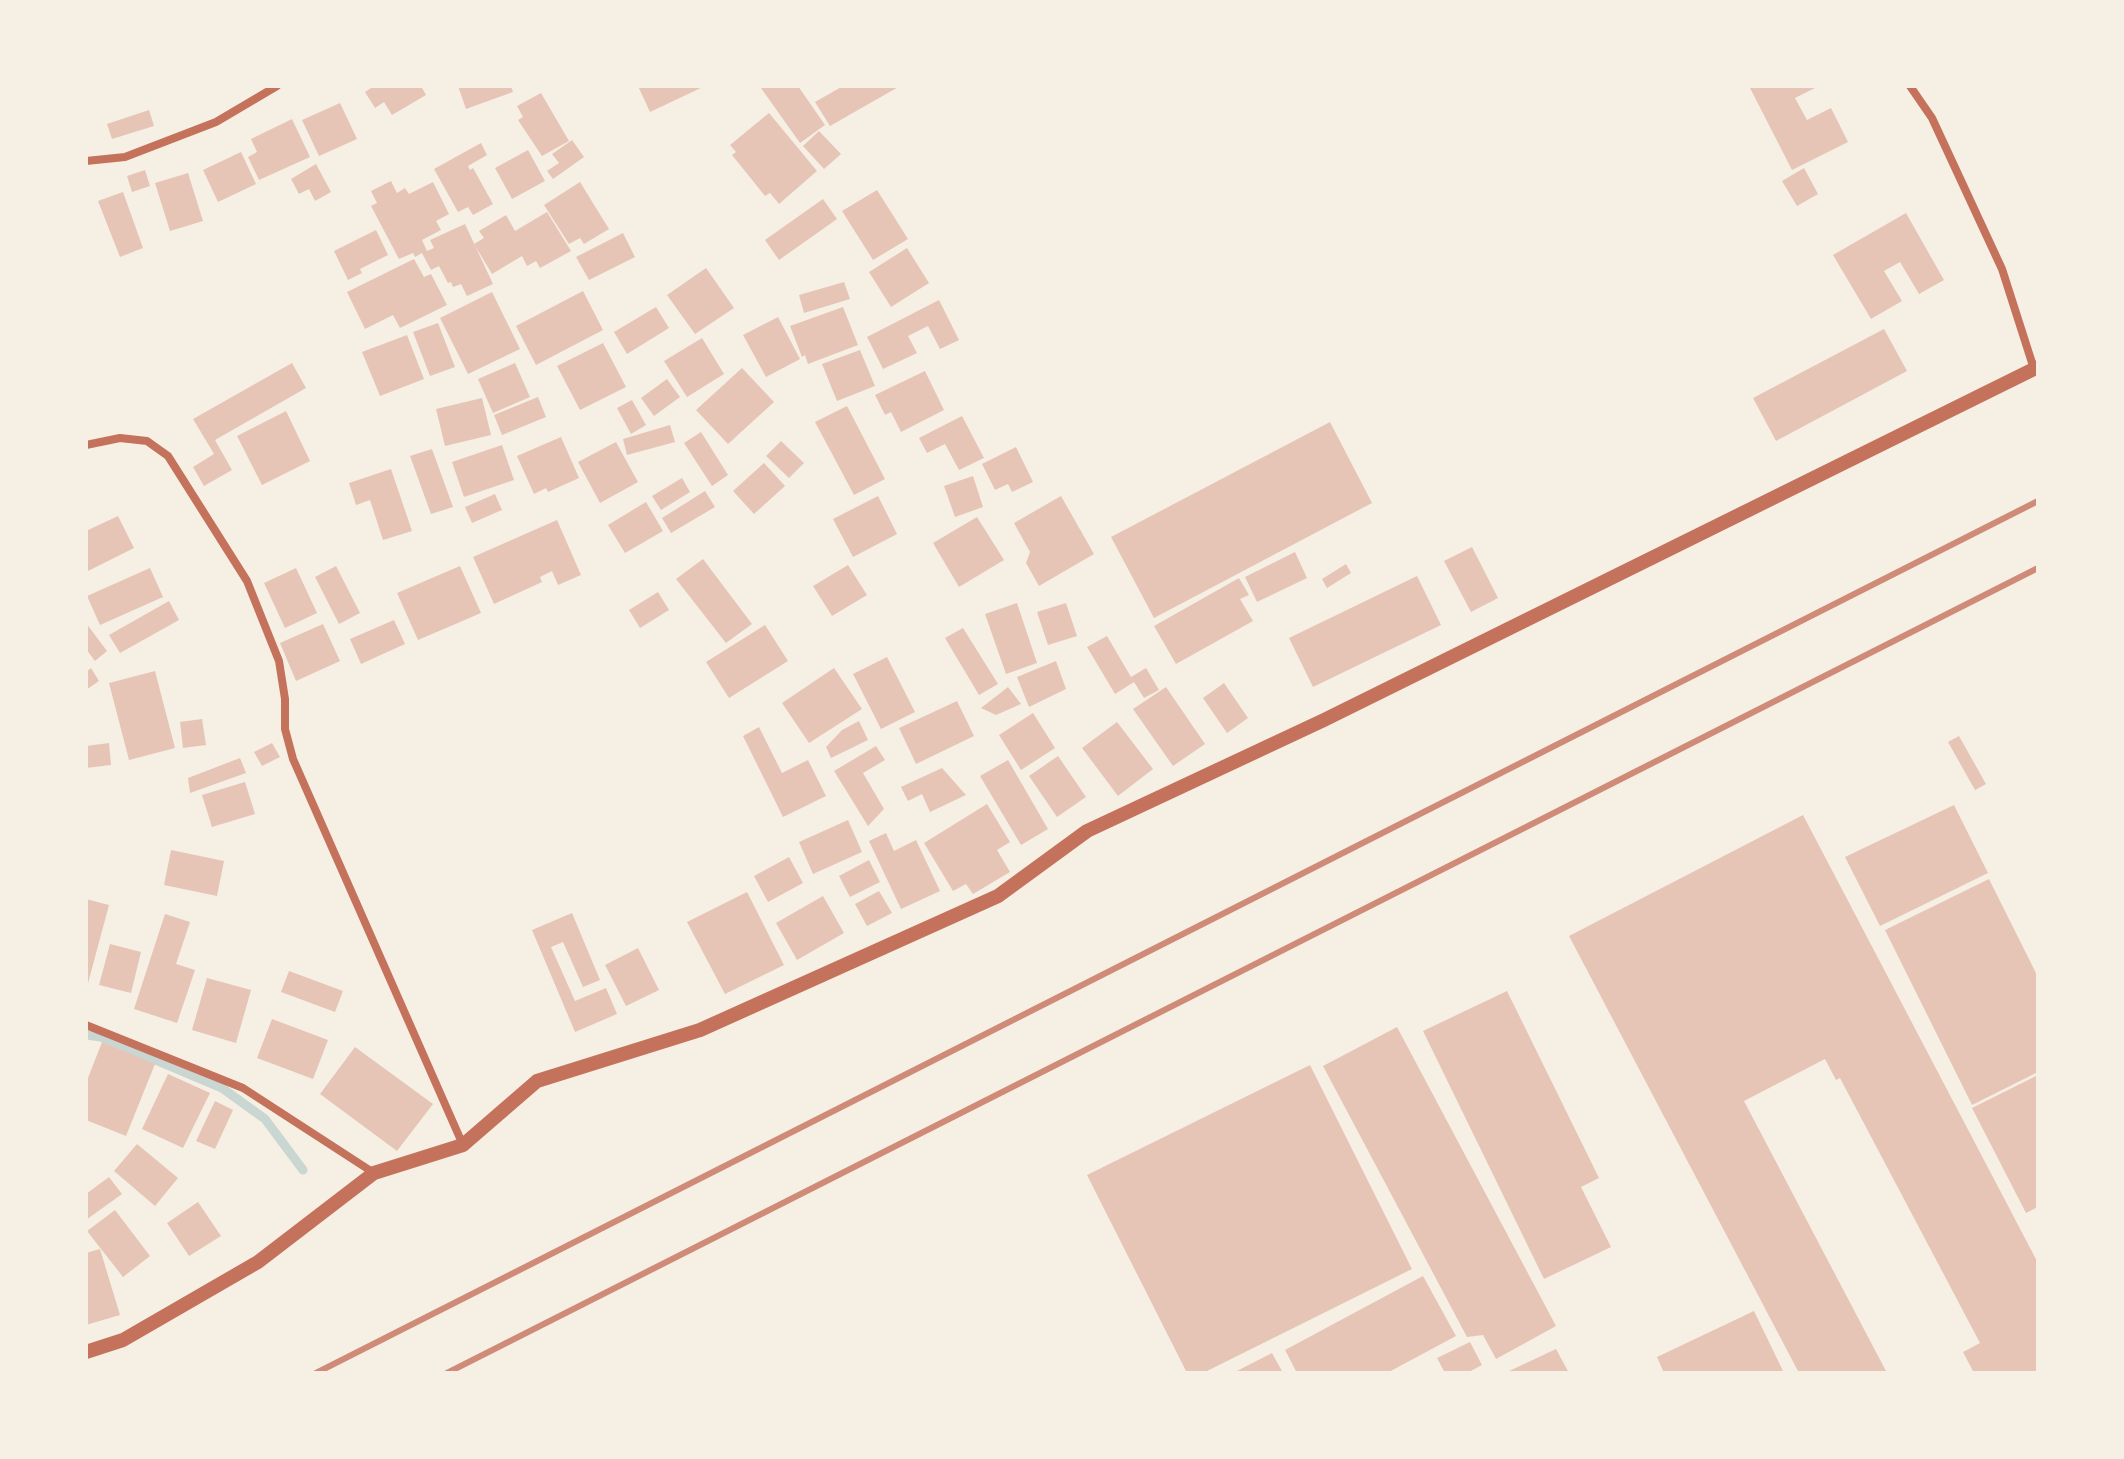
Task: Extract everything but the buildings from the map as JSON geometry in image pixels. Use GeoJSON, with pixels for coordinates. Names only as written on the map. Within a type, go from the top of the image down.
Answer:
{"type":"FeatureCollection","features":[{"type":"Feature","properties":{"kind":"street"},"geometry":{"type":"LineString","coordinates":[[86,161],[125,157],[203,127],[277,86]]}},
{"type":"Feature","properties":{"kind":"street"},"geometry":{"type":"LineString","coordinates":[[86,1352],[123,1340],[258,1262],[374,1173],[463,1145],[537,1081],[700,1030],[998,896],[1087,831],[1324,720],[2036,368],[2002,269],[1932,118],[1910,86]]}},
{"type":"Feature","properties":{"kind":"street"},"geometry":{"type":"LineString","coordinates":[[86,445],[120,438],[147,441],[168,456],[247,581],[279,661],[285,699],[285,729],[293,759],[463,1145]]}},
{"type":"Feature","properties":{"kind":"street"},"geometry":{"type":"LineString","coordinates":[[86,1025],[243,1088],[374,1173]]}},
{"type":"Feature","properties":{"kind":"waterway"},"geometry":{"type":"LineString","coordinates":[[86,1035],[101,1037],[222,1088],[265,1119],[303,1170]]}},
{"type":"Feature","properties":{"kind":"railway"},"geometry":{"type":"LineString","coordinates":[[316,1373],[2038,501]]}},
{"type":"Feature","properties":{"kind":"railway"},"geometry":{"type":"LineString","coordinates":[[447,1373],[2038,568]]}}]}
